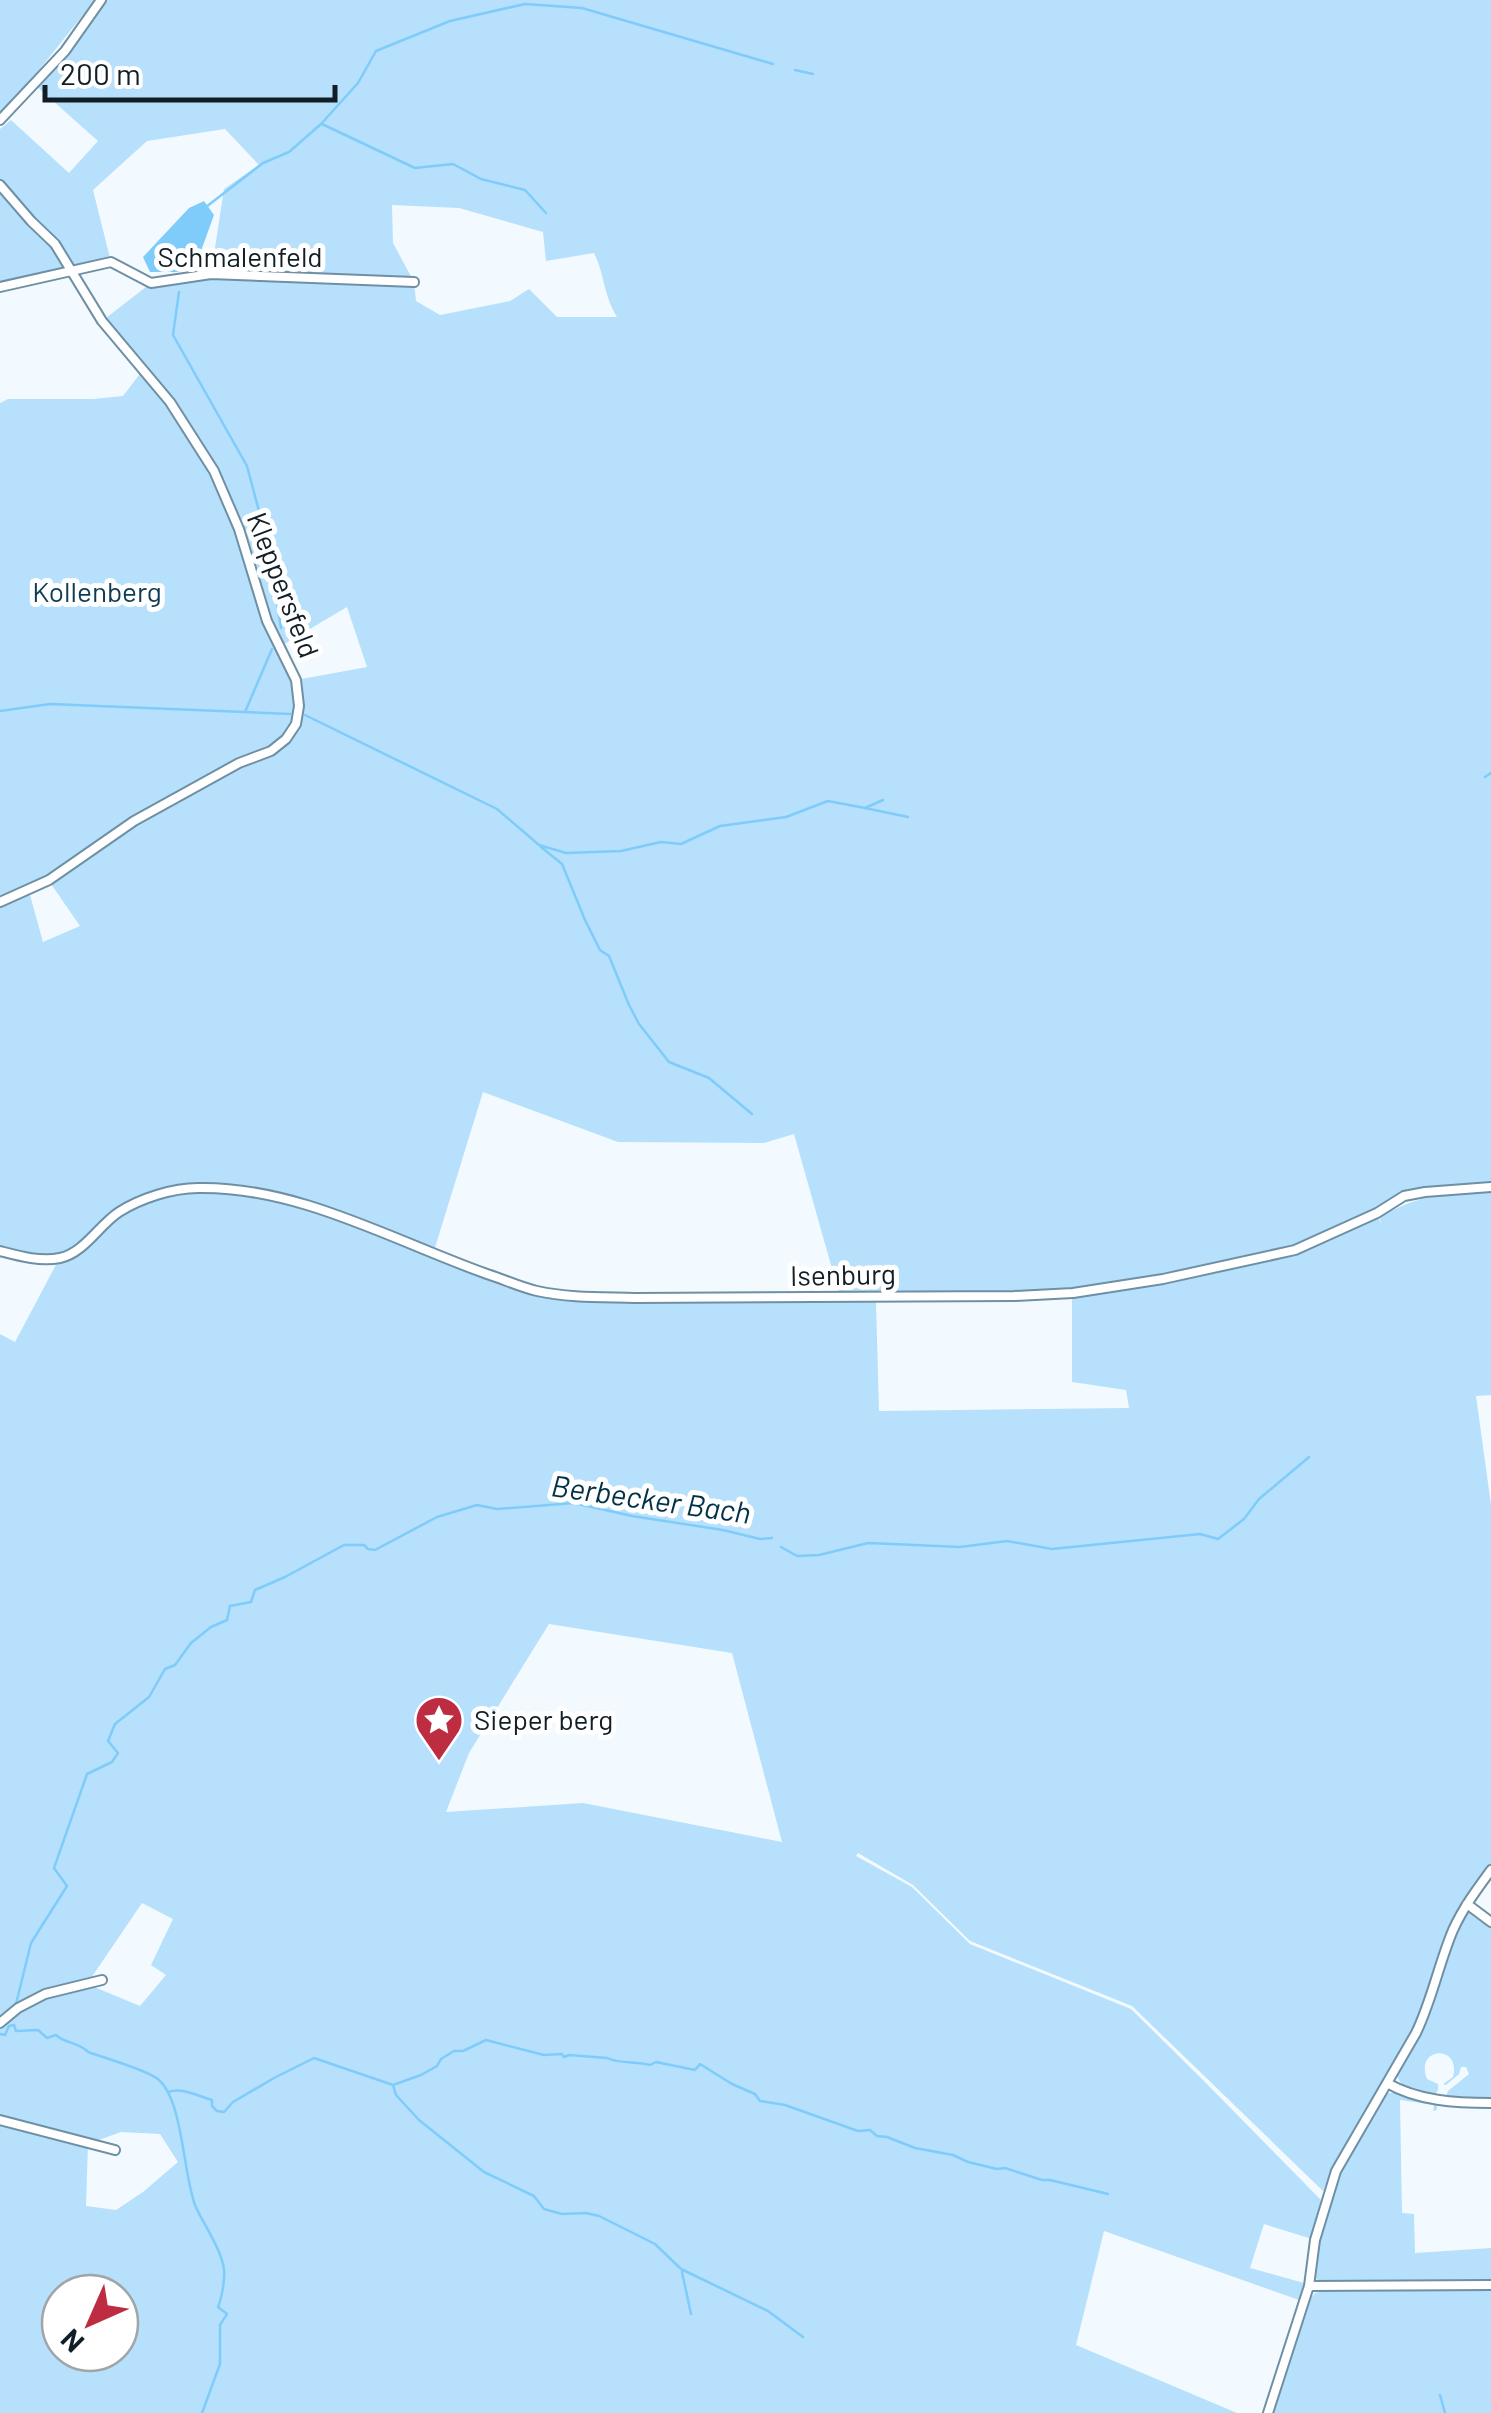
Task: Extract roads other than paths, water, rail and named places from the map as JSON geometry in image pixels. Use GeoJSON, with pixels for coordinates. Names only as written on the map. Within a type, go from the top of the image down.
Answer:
{"type":"FeatureCollection","features":[{"type":"Feature","properties":{"kind":"street"},"geometry":{"type":"LineString","coordinates":[[0,120],[64,51],[101,0]]}},
{"type":"Feature","properties":{"kind":"street","name":"Kleppersfeld"},"geometry":{"type":"LineString","coordinates":[[0,185],[55,244],[87,300],[170,402],[214,471],[239,529],[268,622],[296,680],[299,706],[296,724],[271,751],[238,763],[134,821],[49,880],[0,902]]}},
{"type":"Feature","properties":{"kind":"street","name":"Schmalenfeld"},"geometry":{"type":"LineString","coordinates":[[72,270],[111,262],[151,283],[212,274],[414,282]]}},
{"type":"Feature","properties":{"kind":"street"},"geometry":{"type":"LineString","coordinates":[[0,286],[72,270]]}},
{"type":"Feature","properties":{"kind":"street","name":"Isenburg"},"geometry":{"type":"LineString","coordinates":[[0,1251],[31,1259],[60,1258],[72,1253],[119,1212],[155,1196],[196,1187],[268,1193],[537,1291],[594,1297],[760,1299],[1014,1296],[1073,1293],[1295,1250],[1378,1213],[1404,1196],[1491,1187]]}},
{"type":"Feature","properties":{"kind":"street"},"geometry":{"type":"LineString","coordinates":[[1268,2413],[1308,2286],[1315,2240],[1336,2171],[1425,2013],[1454,1929],[1491,1870]]}},
{"type":"Feature","properties":{"kind":"street"},"geometry":{"type":"LineString","coordinates":[[1467,1904],[1491,1922]]}},
{"type":"Feature","properties":{"kind":"street"},"geometry":{"type":"LineString","coordinates":[[0,2023],[45,1994],[102,1980]]}},
{"type":"Feature","properties":{"kind":"street"},"geometry":{"type":"LineString","coordinates":[[1387,2083],[1428,2098],[1491,2104]]}},
{"type":"Feature","properties":{"kind":"street"},"geometry":{"type":"LineString","coordinates":[[0,2120],[115,2150]]}},
{"type":"Feature","properties":{"kind":"street"},"geometry":{"type":"LineString","coordinates":[[1308,2286],[1491,2285]]}},
{"type":"Feature","properties":{"kind":"water"},"geometry":{"type":"Polygon","coordinates":[[[204,201],[214,215],[201,251],[181,272],[150,272],[143,257],[189,208],[204,201]]]}},
{"type":"Feature","properties":{"kind":"waterway"},"geometry":{"type":"LineString","coordinates":[[206,207],[263,163],[289,152],[321,124],[358,83],[376,51],[450,21],[525,4],[582,8],[773,64]]}},
{"type":"Feature","properties":{"kind":"waterway"},"geometry":{"type":"LineString","coordinates":[[795,70],[813,74]]}},
{"type":"Feature","properties":{"kind":"waterway"},"geometry":{"type":"LineString","coordinates":[[322,124],[415,168],[453,164],[481,179],[525,190],[546,213]]}},
{"type":"Feature","properties":{"kind":"waterway"},"geometry":{"type":"LineString","coordinates":[[179,292],[173,335],[247,466],[268,545],[281,628]]}},
{"type":"Feature","properties":{"kind":"waterway"},"geometry":{"type":"LineString","coordinates":[[245,712],[272,649]]}},
{"type":"Feature","properties":{"kind":"waterway"},"geometry":{"type":"LineString","coordinates":[[0,711],[50,704],[290,714]]}},
{"type":"Feature","properties":{"kind":"waterway"},"geometry":{"type":"LineString","coordinates":[[305,715],[497,809],[539,845],[566,853],[621,851],[661,842],[681,844],[720,826],[786,817],[828,801],[865,808],[883,800]]}},
{"type":"Feature","properties":{"kind":"waterway"},"geometry":{"type":"LineString","coordinates":[[1485,777],[1491,773]]}},
{"type":"Feature","properties":{"kind":"waterway"},"geometry":{"type":"LineString","coordinates":[[865,808],[908,817]]}},
{"type":"Feature","properties":{"kind":"waterway"},"geometry":{"type":"LineString","coordinates":[[541,847],[562,864],[585,920],[600,950],[609,956],[639,1024],[669,1062],[709,1078],[752,1114]]}},
{"type":"Feature","properties":{"kind":"waterway","name":"Berbecker Bach"},"geometry":{"type":"LineString","coordinates":[[781,1547],[797,1556],[868,1543],[960,1547],[1007,1541],[1052,1549],[1200,1534],[1218,1539],[1309,1457]]}},
{"type":"Feature","properties":{"kind":"waterway","name":"Berbecker Bach"},"geometry":{"type":"LineString","coordinates":[[13,2009],[31,1943],[67,1886],[54,1868],[87,1774],[112,1762],[118,1753],[108,1741],[115,1724],[149,1697],[165,1669],[175,1665],[191,1643],[227,1620],[230,1606],[251,1602],[255,1590],[344,1545],[364,1545],[375,1550],[437,1517],[477,1505],[497,1509],[574,1503],[760,1539],[772,1538]]}},
{"type":"Feature","properties":{"kind":"waterway"},"geometry":{"type":"LineString","coordinates":[[0,2034],[5,2035],[9,2026],[14,2025],[16,2031],[38,2030],[47,2038],[56,2035],[88,2052],[153,2076],[167,2090],[178,2121],[195,2205],[224,2269],[218,2307],[227,2314],[220,2325],[220,2364],[202,2413]]}},
{"type":"Feature","properties":{"kind":"waterway"},"geometry":{"type":"LineString","coordinates":[[393,2085],[421,2075],[454,2051],[486,2040],[544,2055],[650,2065],[656,2062],[695,2070],[700,2064],[755,2094],[760,2101],[785,2105],[858,2131],[870,2130],[915,2148],[1108,2194]]}},
{"type":"Feature","properties":{"kind":"waterway"},"geometry":{"type":"LineString","coordinates":[[168,2092],[185,2091],[212,2100],[212,2106],[224,2112],[233,2102],[314,2058],[393,2085],[396,2095],[419,2120],[484,2172],[534,2196],[544,2209],[599,2216],[655,2244],[681,2269],[768,2311],[803,2337]]}},
{"type":"Feature","properties":{"kind":"waterway"},"geometry":{"type":"LineString","coordinates":[[682,2272],[691,2314]]}},
{"type":"Feature","properties":{"kind":"waterway"},"geometry":{"type":"LineString","coordinates":[[1440,2395],[1445,2413]]}},
{"type":"Feature","properties":{"kind":"place","name":"Sieper berg"},"geometry":{"type":"Point","coordinates":[439,1762]}},
{"type":"Feature","properties":{"kind":"park label","name":"Kollenberg"},"geometry":{"type":"Point","coordinates":[97,592]}}]}
